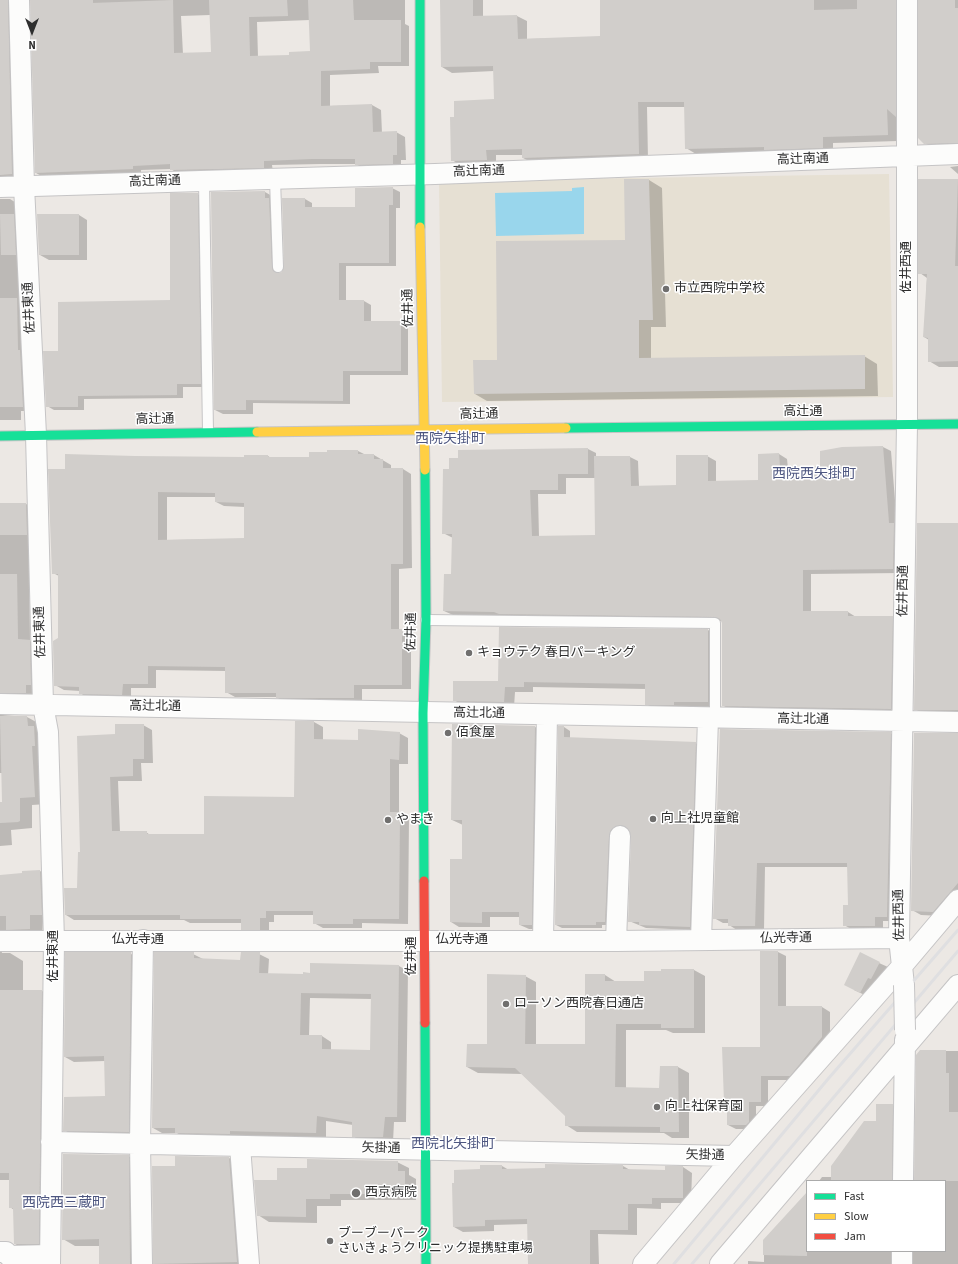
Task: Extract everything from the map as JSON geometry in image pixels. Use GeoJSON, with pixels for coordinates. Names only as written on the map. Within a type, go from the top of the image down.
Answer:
{"type":"FeatureCollection","features":[{"type":"Feature","properties":{"kind":"street","name":"佐井東通"},"geometry":{"type":"LineString","coordinates":[[19,0],[24,186],[36,435],[43,705],[48,732],[54,941],[50,1259]]}},
{"type":"Feature","properties":{"kind":"street","name":"佐井通"},"geometry":{"type":"LineString","coordinates":[[420,0],[419,174],[425,429],[426,620],[423,713],[426,1264]]}},
{"type":"Feature","properties":{"kind":"street","name":"佐井西通"},"geometry":{"type":"LineString","coordinates":[[903,1180],[905,1038],[903,975],[899,938],[907,424],[907,0]]}},
{"type":"Feature","properties":{"kind":"street","name":"高辻南通"},"geometry":{"type":"LineString","coordinates":[[0,187],[275,179],[958,154]]}},
{"type":"Feature","properties":{"kind":"street","name":"高辻通"},"geometry":{"type":"LineString","coordinates":[[0,436],[425,429],[958,424]]}},
{"type":"Feature","properties":{"kind":"street","name":"高辻北通"},"geometry":{"type":"LineString","coordinates":[[0,704],[958,722]]}},
{"type":"Feature","properties":{"kind":"street"},"geometry":{"type":"LineString","coordinates":[[543,940],[547,715]]}},
{"type":"Feature","properties":{"kind":"street"},"geometry":{"type":"LineString","coordinates":[[701,940],[711,718]]}},
{"type":"Feature","properties":{"kind":"street"},"geometry":{"type":"LineString","coordinates":[[616,941],[620,836]]}},
{"type":"Feature","properties":{"kind":"street"},"geometry":{"type":"LineString","coordinates":[[643,1264],[734,1156],[903,975],[958,900]]}},
{"type":"Feature","properties":{"kind":"street","name":"仏光寺通"},"geometry":{"type":"LineString","coordinates":[[0,941],[616,941],[899,938]]}},
{"type":"Feature","properties":{"kind":"street"},"geometry":{"type":"LineString","coordinates":[[142,1264],[140,1144],[143,940]]}},
{"type":"Feature","properties":{"kind":"street"},"geometry":{"type":"LineString","coordinates":[[720,1264],[905,1038],[958,985]]}},
{"type":"Feature","properties":{"kind":"street","name":"矢掛通"},"geometry":{"type":"LineString","coordinates":[[51,1142],[734,1156]]}},
{"type":"Feature","properties":{"kind":"street"},"geometry":{"type":"LineString","coordinates":[[240,1146],[249,1264]]}},
{"type":"Feature","properties":{"kind":"street"},"geometry":{"type":"LineString","coordinates":[[0,1252],[6,1252],[9,1256],[50,1259]]}},
{"type":"Feature","properties":{"kind":"street"},"geometry":{"type":"LineString","coordinates":[[902,1252],[902,1264]]}},
{"type":"Feature","properties":{"kind":"lane"},"geometry":{"type":"LineString","coordinates":[[275,179],[278,267]]}},
{"type":"Feature","properties":{"kind":"lane"},"geometry":{"type":"LineString","coordinates":[[204,181],[208,432]]}},
{"type":"Feature","properties":{"kind":"lane"},"geometry":{"type":"LineString","coordinates":[[426,620],[715,623],[711,718]]}},
{"type":"Feature","properties":{"kind":"shaded area","name":"市立西院中学校"},"geometry":{"type":"Polygon","coordinates":[[[889,174],[893,397],[442,402],[439,181],[889,174]]]}},
{"type":"Feature","properties":{"kind":"water"},"geometry":{"type":"Polygon","coordinates":[[[584,187],[584,234],[496,236],[495,193],[572,191],[572,188],[584,187]]]}},
{"type":"Feature","properties":{"kind":"building"},"geometry":{"type":"Polygon","coordinates":[[[0,0],[8,0],[12,174],[0,175],[0,0]]]}},
{"type":"Feature","properties":{"kind":"building"},"geometry":{"type":"Polygon","coordinates":[[[30,0],[93,0],[93,3],[173,0],[174,53],[211,52],[209,0],[287,0],[288,16],[249,17],[250,56],[289,55],[289,52],[310,51],[308,0],[353,0],[354,20],[401,20],[401,62],[370,62],[370,69],[321,71],[321,106],[372,104],[373,132],[397,131],[397,155],[393,155],[393,164],[355,165],[355,159],[311,159],[264,161],[264,168],[170,170],[170,164],[133,166],[133,169],[35,173],[30,0]]]}},
{"type":"Feature","properties":{"kind":"building"},"geometry":{"type":"Polygon","coordinates":[[[440,0],[473,0],[473,16],[517,15],[518,39],[600,36],[600,0],[814,0],[814,10],[857,9],[857,0],[896,0],[896,117],[887,109],[888,135],[823,137],[823,148],[764,150],[764,147],[685,149],[684,102],[638,102],[639,154],[522,158],[522,149],[486,150],[487,160],[451,161],[450,117],[454,117],[454,101],[494,99],[493,66],[441,67],[440,0]]]}},
{"type":"Feature","properties":{"kind":"building"},"geometry":{"type":"Polygon","coordinates":[[[918,0],[955,0],[955,8],[958,8],[958,143],[924,144],[918,138],[918,0]]]}},
{"type":"Feature","properties":{"kind":"building"},"geometry":{"type":"Polygon","coordinates":[[[624,179],[649,179],[653,320],[639,320],[639,358],[865,355],[865,389],[474,394],[473,360],[497,360],[496,241],[625,240],[624,179]]]}},
{"type":"Feature","properties":{"kind":"building"},"geometry":{"type":"Polygon","coordinates":[[[918,179],[958,179],[955,266],[958,266],[958,361],[928,362],[928,338],[923,337],[927,274],[918,274],[918,179]]]}},
{"type":"Feature","properties":{"kind":"building"},"geometry":{"type":"Polygon","coordinates":[[[393,187],[393,205],[389,205],[389,263],[339,263],[339,300],[364,300],[364,321],[401,321],[401,371],[343,371],[343,401],[246,400],[246,410],[214,410],[211,192],[265,191],[265,198],[269,198],[272,267],[273,271],[278,273],[282,272],[284,267],[282,198],[305,198],[305,207],[355,207],[355,188],[393,187]]]}},
{"type":"Feature","properties":{"kind":"building"},"geometry":{"type":"Polygon","coordinates":[[[170,193],[198,193],[201,384],[177,384],[177,395],[78,396],[78,407],[46,407],[43,351],[58,351],[58,302],[170,300],[170,193]]]}},
{"type":"Feature","properties":{"kind":"building"},"geometry":{"type":"Polygon","coordinates":[[[0,214],[14,214],[16,255],[1,255],[0,214]]]}},
{"type":"Feature","properties":{"kind":"building"},"geometry":{"type":"Polygon","coordinates":[[[37,214],[79,214],[79,255],[39,255],[37,214]]]}},
{"type":"Feature","properties":{"kind":"building"},"geometry":{"type":"Polygon","coordinates":[[[0,298],[17,298],[18,350],[20,350],[23,407],[0,407],[0,298]]]}},
{"type":"Feature","properties":{"kind":"building"},"geometry":{"type":"Polygon","coordinates":[[[883,446],[889,523],[894,523],[893,569],[803,570],[803,611],[848,611],[848,616],[893,616],[891,709],[722,706],[722,623],[720,619],[715,617],[499,614],[494,612],[443,611],[444,574],[451,574],[452,534],[442,534],[443,469],[449,469],[449,458],[458,458],[458,450],[588,448],[588,474],[558,474],[558,490],[530,490],[532,536],[595,535],[594,456],[630,456],[631,486],[676,485],[676,455],[708,455],[708,481],[758,480],[758,454],[779,453],[780,467],[820,466],[820,451],[842,447],[883,446]]]}},
{"type":"Feature","properties":{"kind":"building"},"geometry":{"type":"Polygon","coordinates":[[[327,450],[358,450],[358,454],[374,454],[374,459],[383,459],[383,468],[403,468],[403,564],[391,564],[391,629],[402,629],[402,685],[354,685],[354,698],[276,698],[276,693],[225,693],[225,667],[148,666],[148,684],[123,684],[122,695],[79,694],[79,687],[54,686],[53,641],[58,638],[58,574],[52,574],[48,469],[65,469],[65,454],[244,457],[244,455],[268,455],[268,457],[309,457],[309,452],[327,452],[327,450]],[[158,492],[158,540],[244,538],[244,503],[215,502],[215,493],[158,492]]]}},
{"type":"Feature","properties":{"kind":"building"},"geometry":{"type":"Polygon","coordinates":[[[0,503],[26,503],[27,535],[0,535],[0,503]]]}},
{"type":"Feature","properties":{"kind":"building"},"geometry":{"type":"Polygon","coordinates":[[[917,523],[958,523],[958,710],[914,710],[917,523]]]}},
{"type":"Feature","properties":{"kind":"building"},"geometry":{"type":"Polygon","coordinates":[[[0,574],[17,574],[18,639],[30,640],[31,685],[26,685],[26,693],[0,693],[0,574]]]}},
{"type":"Feature","properties":{"kind":"building"},"geometry":{"type":"Polygon","coordinates":[[[499,627],[708,629],[708,702],[674,702],[674,705],[645,705],[645,684],[524,682],[524,687],[505,687],[504,702],[453,701],[453,681],[498,681],[499,627]]]}},
{"type":"Feature","properties":{"kind":"building"},"geometry":{"type":"Polygon","coordinates":[[[0,716],[27,716],[28,726],[34,726],[35,746],[32,746],[35,797],[20,798],[20,821],[18,822],[0,823],[0,802],[2,802],[0,716]]]}},
{"type":"Feature","properties":{"kind":"building"},"geometry":{"type":"Polygon","coordinates":[[[295,721],[314,721],[314,739],[358,740],[358,729],[400,732],[399,760],[390,759],[390,812],[400,812],[399,919],[353,919],[353,924],[313,924],[313,911],[266,911],[266,918],[260,918],[260,930],[241,930],[241,919],[180,919],[180,915],[65,915],[64,888],[77,888],[78,852],[80,852],[77,736],[115,734],[115,724],[144,724],[144,759],[133,759],[133,776],[110,777],[112,831],[147,831],[147,834],[204,834],[204,796],[294,797],[295,721]]]}},
{"type":"Feature","properties":{"kind":"building"},"geometry":{"type":"Polygon","coordinates":[[[452,724],[535,726],[532,925],[519,925],[519,912],[482,912],[482,923],[450,922],[450,859],[462,859],[462,820],[451,820],[452,724]]]}},
{"type":"Feature","properties":{"kind":"building"},"geometry":{"type":"Polygon","coordinates":[[[558,726],[564,726],[564,737],[696,742],[690,927],[639,925],[639,922],[628,922],[631,836],[626,827],[620,825],[611,830],[609,836],[605,922],[596,922],[596,925],[555,925],[558,726]]]}},
{"type":"Feature","properties":{"kind":"building"},"geometry":{"type":"Polygon","coordinates":[[[720,729],[891,732],[887,917],[875,917],[875,926],[843,926],[843,905],[848,905],[847,863],[757,863],[755,926],[728,926],[728,919],[713,919],[720,729]]]}},
{"type":"Feature","properties":{"kind":"building"},"geometry":{"type":"Polygon","coordinates":[[[914,733],[958,733],[958,883],[933,912],[911,911],[914,733]]]}},
{"type":"Feature","properties":{"kind":"building"},"geometry":{"type":"Polygon","coordinates":[[[40,870],[42,915],[30,915],[30,929],[6,930],[6,916],[0,916],[0,875],[22,873],[22,871],[40,870]]]}},
{"type":"Feature","properties":{"kind":"building"},"geometry":{"type":"Polygon","coordinates":[[[760,951],[778,951],[778,1006],[822,1006],[822,1037],[790,1076],[761,1076],[761,1102],[749,1102],[749,1122],[746,1125],[727,1125],[727,1102],[724,1102],[722,1047],[760,1047],[760,951]]]}},
{"type":"Feature","properties":{"kind":"building"},"geometry":{"type":"Polygon","coordinates":[[[65,952],[131,952],[129,1132],[63,1131],[64,1097],[105,1096],[104,1056],[64,1057],[65,952]]]}},
{"type":"Feature","properties":{"kind":"building"},"geometry":{"type":"Polygon","coordinates":[[[154,952],[194,952],[194,958],[240,960],[241,952],[260,952],[259,973],[310,973],[310,963],[399,965],[397,1117],[385,1117],[383,1137],[352,1137],[352,1122],[317,1116],[316,1133],[230,1131],[230,1134],[175,1133],[175,1128],[152,1128],[154,952]],[[301,993],[300,1035],[322,1035],[322,1049],[370,1050],[371,994],[301,993]]]}},
{"type":"Feature","properties":{"kind":"building"},"geometry":{"type":"Polygon","coordinates":[[[860,952],[880,962],[871,979],[868,978],[860,993],[844,985],[860,952]]]}},
{"type":"Feature","properties":{"kind":"building"},"geometry":{"type":"Polygon","coordinates":[[[661,969],[694,969],[694,1028],[661,1028],[661,1024],[616,1024],[615,1087],[659,1088],[660,1066],[678,1066],[679,1132],[660,1132],[660,1127],[565,1126],[565,1116],[515,1068],[466,1067],[467,1044],[487,1044],[487,974],[526,975],[525,1044],[585,1044],[585,974],[605,974],[605,981],[644,981],[644,971],[661,971],[661,969]]]}},
{"type":"Feature","properties":{"kind":"building"},"geometry":{"type":"Polygon","coordinates":[[[0,990],[42,990],[39,1244],[14,1244],[13,1208],[9,1208],[9,1173],[0,1173],[0,990]]]}},
{"type":"Feature","properties":{"kind":"building"},"geometry":{"type":"Polygon","coordinates":[[[920,1050],[946,1050],[946,1073],[949,1073],[949,1112],[958,1112],[958,1181],[914,1180],[916,1055],[920,1050]]]}},
{"type":"Feature","properties":{"kind":"building"},"geometry":{"type":"Polygon","coordinates":[[[876,1104],[893,1104],[892,1180],[831,1180],[831,1166],[864,1121],[876,1121],[876,1104]]]}},
{"type":"Feature","properties":{"kind":"building"},"geometry":{"type":"Polygon","coordinates":[[[63,1154],[129,1155],[130,1264],[99,1264],[99,1239],[62,1240],[63,1154]]]}},
{"type":"Feature","properties":{"kind":"building"},"geometry":{"type":"Polygon","coordinates":[[[175,1156],[229,1157],[237,1262],[153,1264],[152,1166],[175,1166],[175,1156]]]}},
{"type":"Feature","properties":{"kind":"building"},"geometry":{"type":"Polygon","coordinates":[[[307,1159],[398,1161],[398,1171],[405,1171],[405,1194],[330,1194],[330,1199],[306,1199],[306,1217],[257,1216],[254,1180],[277,1180],[277,1168],[307,1168],[307,1159]]]}},
{"type":"Feature","properties":{"kind":"building"},"geometry":{"type":"Polygon","coordinates":[[[545,1164],[623,1165],[623,1169],[665,1170],[665,1166],[683,1166],[683,1198],[652,1198],[652,1204],[628,1204],[628,1230],[590,1230],[590,1264],[528,1264],[527,1219],[485,1220],[485,1226],[453,1227],[452,1183],[454,1183],[454,1170],[480,1169],[480,1165],[502,1165],[502,1169],[545,1168],[545,1164]]]}},
{"type":"Feature","properties":{"kind":"building"},"geometry":{"type":"Polygon","coordinates":[[[806,1193],[807,1256],[763,1255],[763,1240],[806,1193]]]}},
{"type":"Feature","properties":{"kind":"railway"},"geometry":{"type":"LineString","coordinates":[[674,1264],[828,1079],[958,930]]}},
{"type":"Feature","properties":{"kind":"railway"},"geometry":{"type":"LineString","coordinates":[[692,1264],[958,951]]}},
{"type":"Feature","properties":{"kind":"traffic: fast"},"geometry":{"type":"LineString","coordinates":[[420,0],[420,227]]}},
{"type":"Feature","properties":{"kind":"traffic: fast"},"geometry":{"type":"LineString","coordinates":[[566,428],[958,424]]}},
{"type":"Feature","properties":{"kind":"traffic: fast"},"geometry":{"type":"LineString","coordinates":[[0,436],[257,432]]}},
{"type":"Feature","properties":{"kind":"traffic: fast"},"geometry":{"type":"LineString","coordinates":[[424,881],[423,713],[426,620],[425,470]]}},
{"type":"Feature","properties":{"kind":"traffic: fast"},"geometry":{"type":"LineString","coordinates":[[425,1023],[426,1264]]}},
{"type":"Feature","properties":{"kind":"traffic: slow"},"geometry":{"type":"LineString","coordinates":[[420,227],[425,470]]}},
{"type":"Feature","properties":{"kind":"traffic: slow"},"geometry":{"type":"LineString","coordinates":[[257,432],[566,428]]}},
{"type":"Feature","properties":{"kind":"traffic: jam"},"geometry":{"type":"LineString","coordinates":[[424,881],[425,1023]]}},
{"type":"Feature","properties":{"kind":"place","name":"市立西院中学校"},"geometry":{"type":"Point","coordinates":[666,289]}},
{"type":"Feature","properties":{"kind":"place","name":"キョウテク 春日パーキング"},"geometry":{"type":"Point","coordinates":[469,653]}},
{"type":"Feature","properties":{"kind":"place","name":"佰食屋"},"geometry":{"type":"Point","coordinates":[448,733]}},
{"type":"Feature","properties":{"kind":"place","name":"向上社児童館"},"geometry":{"type":"Point","coordinates":[653,819]}},
{"type":"Feature","properties":{"kind":"place","name":"やまき"},"geometry":{"type":"Point","coordinates":[388,820]}},
{"type":"Feature","properties":{"kind":"place","name":"ローソン西院春日通店"},"geometry":{"type":"Point","coordinates":[506,1004]}},
{"type":"Feature","properties":{"kind":"place","name":"向上社保育園"},"geometry":{"type":"Point","coordinates":[657,1107]}},
{"type":"Feature","properties":{"kind":"place","name":"西京病院"},"geometry":{"type":"Point","coordinates":[356,1193]}},
{"type":"Feature","properties":{"kind":"place","name":"ブーブーパーク さいきょうクリニック提携駐車場"},"geometry":{"type":"Point","coordinates":[330,1241]}},
{"type":"Feature","properties":{"kind":"district","name":"西院矢掛町"},"geometry":{"type":"Point","coordinates":[450,440]}},
{"type":"Feature","properties":{"kind":"district","name":"西院西矢掛町"},"geometry":{"type":"Point","coordinates":[814,475]}},
{"type":"Feature","properties":{"kind":"district","name":"西院北矢掛町"},"geometry":{"type":"Point","coordinates":[453,1145]}},
{"type":"Feature","properties":{"kind":"district","name":"西院西三蔵町"},"geometry":{"type":"Point","coordinates":[64,1204]}}]}
